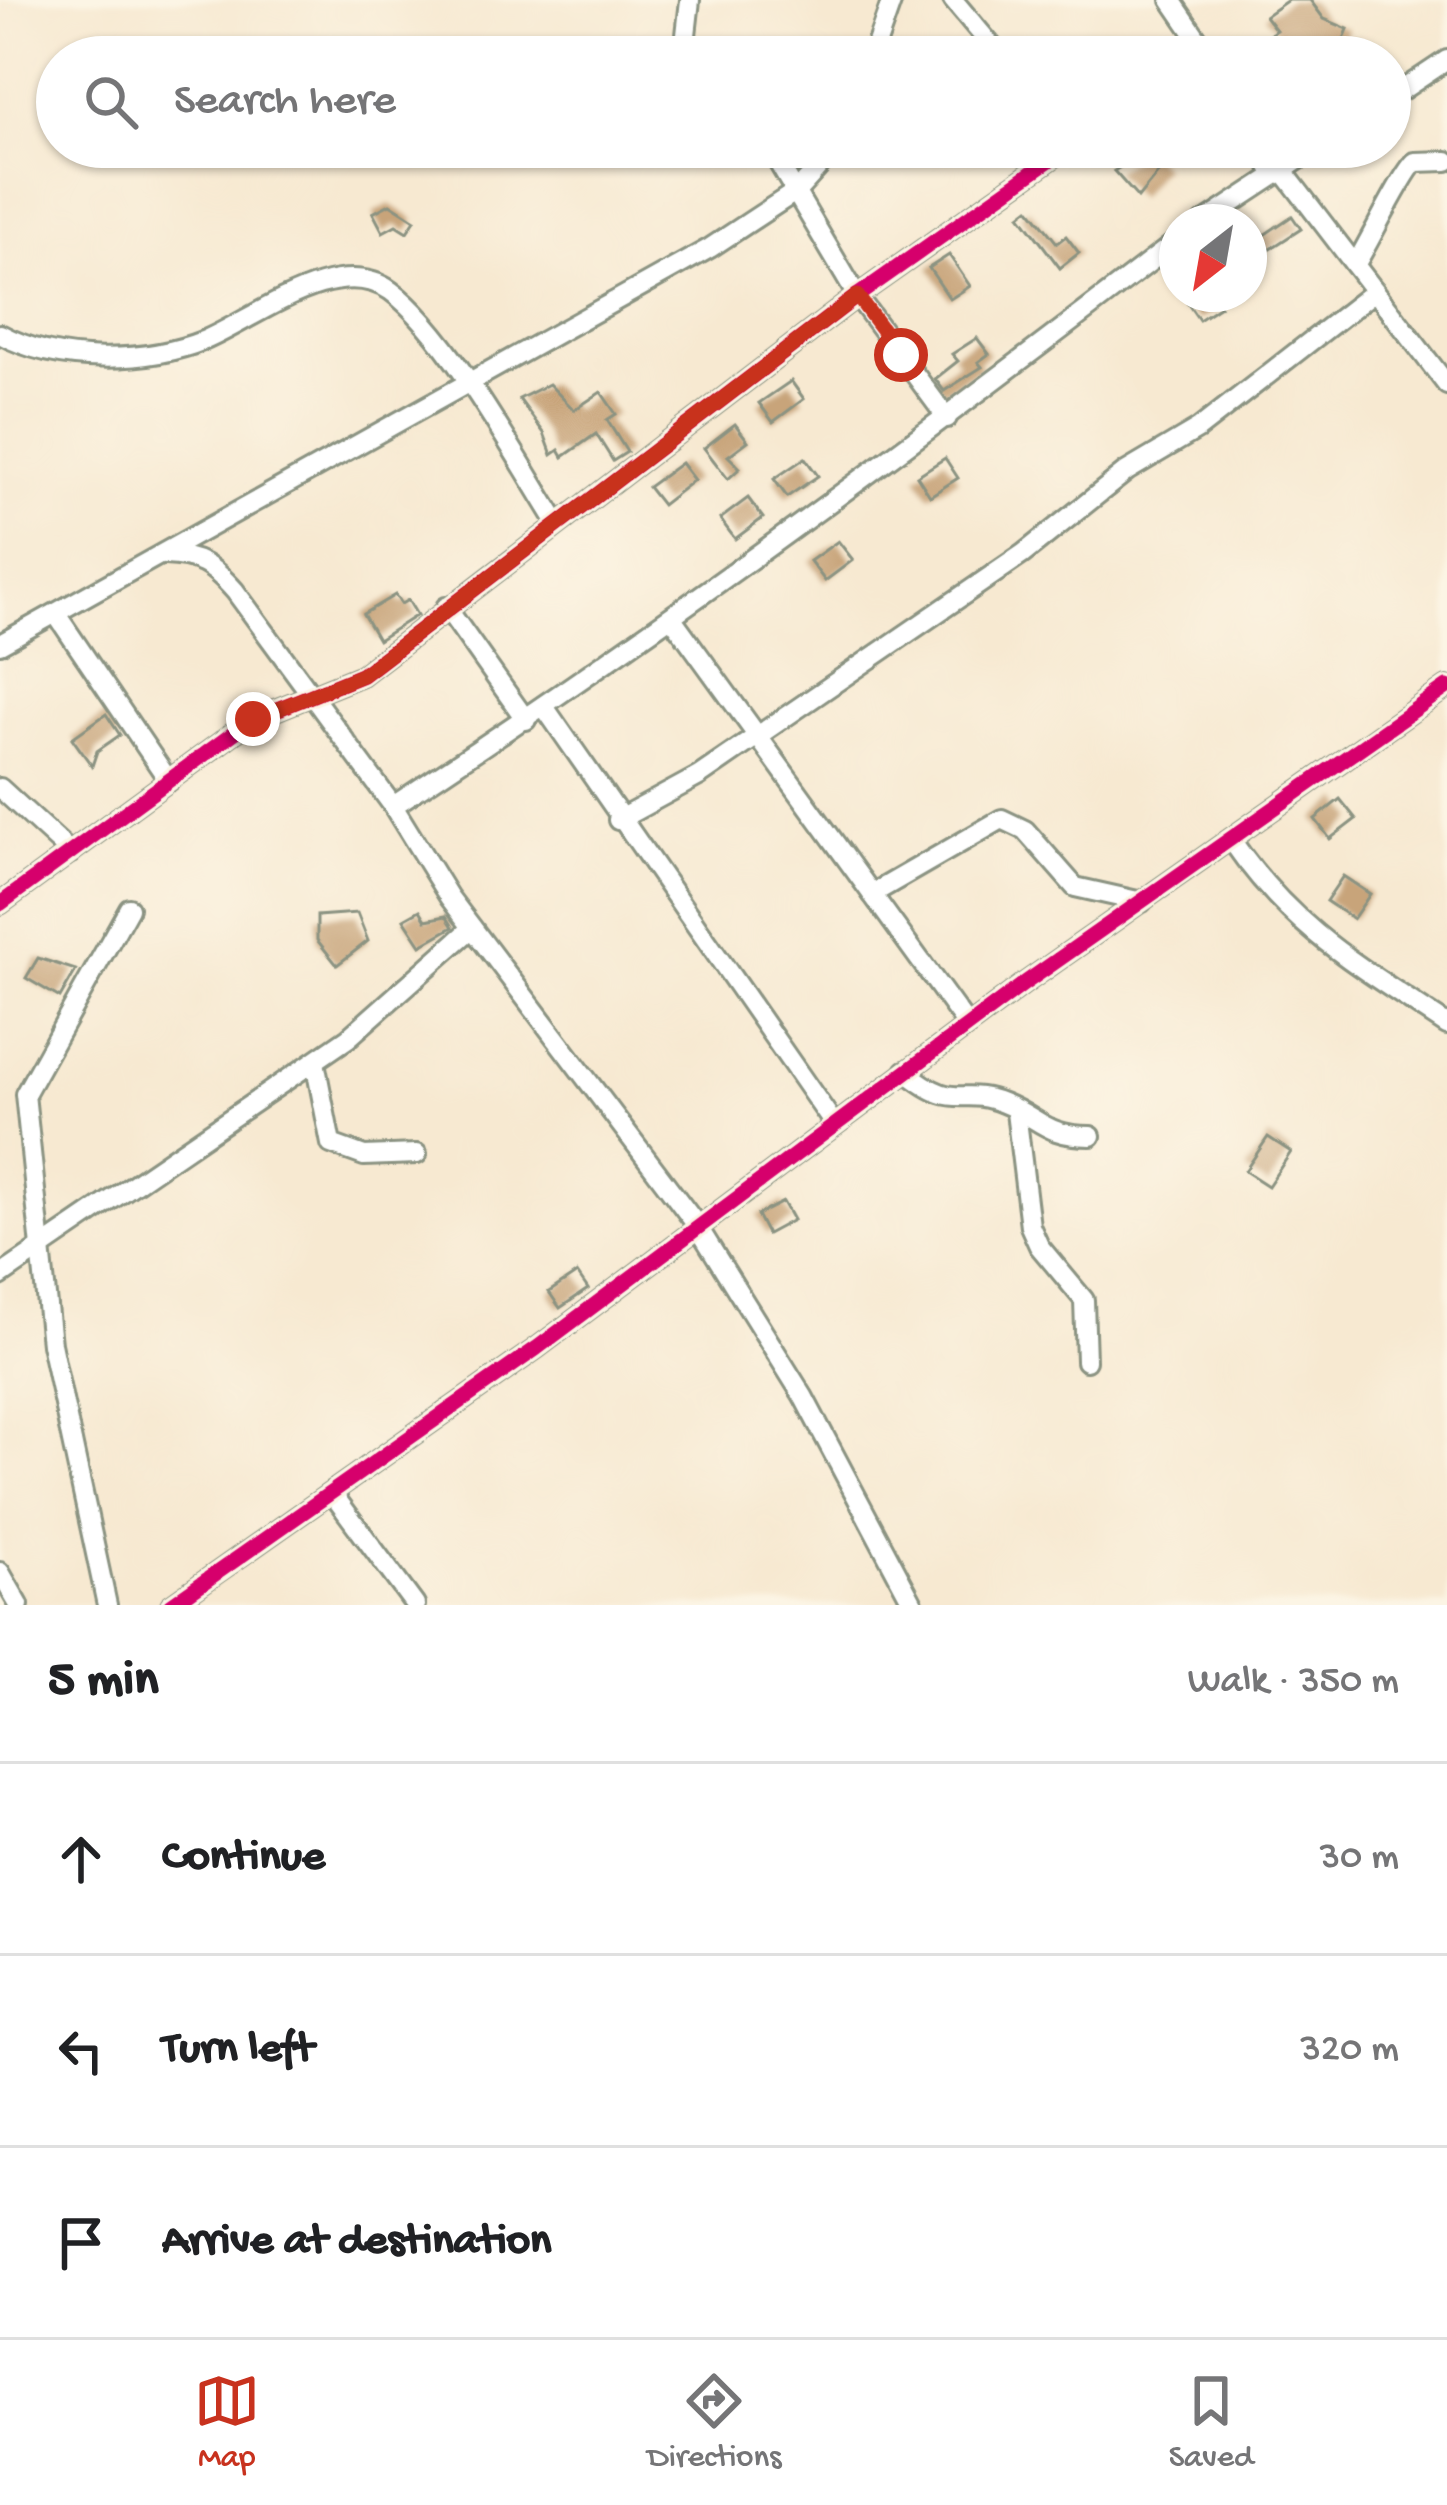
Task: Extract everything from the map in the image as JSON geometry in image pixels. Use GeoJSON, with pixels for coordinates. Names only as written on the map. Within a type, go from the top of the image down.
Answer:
{"type":"FeatureCollection","features":[{"type":"Feature","properties":{"kind":"street"},"geometry":{"type":"LineString","coordinates":[[686,36],[690,0]]}},
{"type":"Feature","properties":{"kind":"street"},"geometry":{"type":"LineString","coordinates":[[879,36],[892,0]]}},
{"type":"Feature","properties":{"kind":"street"},"geometry":{"type":"LineString","coordinates":[[953,0],[983,36]]}},
{"type":"Feature","properties":{"kind":"street"},"geometry":{"type":"LineString","coordinates":[[1171,0],[1192,36]]}},
{"type":"Feature","properties":{"kind":"street"},"geometry":{"type":"LineString","coordinates":[[1411,84],[1447,60]]}},
{"type":"Feature","properties":{"kind":"street"},"geometry":{"type":"LineString","coordinates":[[1411,166],[1447,161]]}},
{"type":"Feature","properties":{"kind":"street"},"geometry":{"type":"LineString","coordinates":[[784,168],[857,296],[947,418]]}},
{"type":"Feature","properties":{"kind":"street"},"geometry":{"type":"LineString","coordinates":[[0,644],[692,259],[798,190],[818,168]]}},
{"type":"Feature","properties":{"kind":"street"},"geometry":{"type":"LineString","coordinates":[[0,904],[253,719],[313,699],[362,675],[556,521],[857,296],[1038,168]]}},
{"type":"Feature","properties":{"kind":"street"},"geometry":{"type":"LineString","coordinates":[[1275,168],[1447,385]]}},
{"type":"Feature","properties":{"kind":"street"},"geometry":{"type":"LineString","coordinates":[[1231,204],[1284,168]]}},
{"type":"Feature","properties":{"kind":"street"},"geometry":{"type":"LineString","coordinates":[[1355,265],[1409,168]]}},
{"type":"Feature","properties":{"kind":"street"},"geometry":{"type":"LineString","coordinates":[[392,806],[545,708],[672,618],[947,418],[1159,255]]}},
{"type":"Feature","properties":{"kind":"street"},"geometry":{"type":"LineString","coordinates":[[0,334],[46,351],[153,354],[203,340],[313,288],[368,280],[403,301],[468,382],[556,521]]}},
{"type":"Feature","properties":{"kind":"street"},"geometry":{"type":"LineString","coordinates":[[619,820],[699,776],[1023,554],[1127,471],[1198,430],[1375,291]]}},
{"type":"Feature","properties":{"kind":"street"},"geometry":{"type":"LineString","coordinates":[[164,555],[194,556],[212,565],[392,806],[472,928],[696,1224],[803,1396],[914,1605]]}},
{"type":"Feature","properties":{"kind":"street"},"geometry":{"type":"LineString","coordinates":[[446,608],[526,720]]}},
{"type":"Feature","properties":{"kind":"street"},"geometry":{"type":"LineString","coordinates":[[56,614],[169,781]]}},
{"type":"Feature","properties":{"kind":"street"},"geometry":{"type":"LineString","coordinates":[[672,618],[968,1025]]}},
{"type":"Feature","properties":{"kind":"street"},"geometry":{"type":"LineString","coordinates":[[171,1605],[537,1348],[696,1224],[968,1025],[1447,688]]}},
{"type":"Feature","properties":{"kind":"street"},"geometry":{"type":"LineString","coordinates":[[545,708],[833,1124]]}},
{"type":"Feature","properties":{"kind":"street"},"geometry":{"type":"LineString","coordinates":[[0,788],[70,853]]}},
{"type":"Feature","properties":{"kind":"street"},"geometry":{"type":"LineString","coordinates":[[872,894],[1002,819],[1024,830],[1076,887],[1142,902]]}},
{"type":"Feature","properties":{"kind":"street"},"geometry":{"type":"LineString","coordinates":[[1232,841],[1264,888],[1307,932],[1447,1025]]}},
{"type":"Feature","properties":{"kind":"street"},"geometry":{"type":"LineString","coordinates":[[107,1605],[51,1344],[25,1094],[129,908]]}},
{"type":"Feature","properties":{"kind":"street"},"geometry":{"type":"LineString","coordinates":[[0,1276],[315,1061],[472,928]]}},
{"type":"Feature","properties":{"kind":"street"},"geometry":{"type":"LineString","coordinates":[[315,1061],[332,1144],[364,1156],[417,1154]]}},
{"type":"Feature","properties":{"kind":"street"},"geometry":{"type":"LineString","coordinates":[[905,1071],[947,1100],[987,1100],[1047,1131],[1091,1136]]}},
{"type":"Feature","properties":{"kind":"street"},"geometry":{"type":"LineString","coordinates":[[1016,1112],[1030,1226],[1039,1246],[1084,1300],[1086,1360]]}},
{"type":"Feature","properties":{"kind":"street"},"geometry":{"type":"LineString","coordinates":[[332,1493],[416,1605]]}},
{"type":"Feature","properties":{"kind":"street"},"geometry":{"type":"LineString","coordinates":[[0,1572],[19,1605]]}},
{"type":"Feature","properties":{"kind":"building"},"geometry":{"type":"Polygon","coordinates":[[[1288,0],[1310,0],[1324,19],[1348,29],[1345,36],[1268,36],[1276,30],[1265,16],[1288,0]]]}},
{"type":"Feature","properties":{"kind":"building"},"geometry":{"type":"Polygon","coordinates":[[[1119,168],[1162,168],[1138,198],[1114,171],[1119,168]]]}},
{"type":"Feature","properties":{"kind":"building"},"geometry":{"type":"Polygon","coordinates":[[[390,204],[415,220],[407,232],[396,225],[383,232],[373,213],[390,204]]]}},
{"type":"Feature","properties":{"kind":"building"},"geometry":{"type":"Polygon","coordinates":[[[1029,208],[1057,243],[1066,236],[1079,253],[1060,268],[1020,215],[1029,208]]]}},
{"type":"Feature","properties":{"kind":"building"},"geometry":{"type":"Polygon","coordinates":[[[1292,216],[1301,229],[1267,251],[1267,233],[1292,216]]]}},
{"type":"Feature","properties":{"kind":"building"},"geometry":{"type":"Polygon","coordinates":[[[949,255],[970,286],[950,299],[929,268],[949,255]]]}},
{"type":"Feature","properties":{"kind":"building"},"geometry":{"type":"Polygon","coordinates":[[[977,338],[989,354],[978,362],[982,367],[944,391],[935,379],[958,361],[952,354],[977,338]]]}},
{"type":"Feature","properties":{"kind":"building"},"geometry":{"type":"Polygon","coordinates":[[[791,381],[804,399],[773,422],[759,403],[791,381]]]}},
{"type":"Feature","properties":{"kind":"building"},"geometry":{"type":"Polygon","coordinates":[[[549,384],[574,410],[601,392],[616,414],[607,420],[627,452],[613,461],[596,434],[563,457],[559,450],[552,455],[544,433],[519,399],[549,384]]]}},
{"type":"Feature","properties":{"kind":"building"},"geometry":{"type":"Polygon","coordinates":[[[735,424],[748,441],[728,456],[740,468],[728,479],[704,448],[735,424]]]}},
{"type":"Feature","properties":{"kind":"building"},"geometry":{"type":"Polygon","coordinates":[[[805,458],[818,476],[787,497],[774,479],[805,458]]]}},
{"type":"Feature","properties":{"kind":"building"},"geometry":{"type":"Polygon","coordinates":[[[945,458],[958,478],[930,496],[917,476],[945,458]]]}},
{"type":"Feature","properties":{"kind":"building"},"geometry":{"type":"Polygon","coordinates":[[[681,463],[694,480],[662,505],[648,487],[681,463]]]}},
{"type":"Feature","properties":{"kind":"building"},"geometry":{"type":"Polygon","coordinates":[[[748,498],[763,518],[735,539],[720,519],[748,498]]]}},
{"type":"Feature","properties":{"kind":"building"},"geometry":{"type":"Polygon","coordinates":[[[838,541],[853,560],[825,581],[810,561],[838,541]]]}},
{"type":"Feature","properties":{"kind":"building"},"geometry":{"type":"Polygon","coordinates":[[[395,595],[401,604],[408,600],[417,615],[378,640],[363,614],[395,595]]]}},
{"type":"Feature","properties":{"kind":"building"},"geometry":{"type":"Polygon","coordinates":[[[106,714],[120,735],[97,751],[92,766],[72,738],[106,714]]]}},
{"type":"Feature","properties":{"kind":"building"},"geometry":{"type":"Polygon","coordinates":[[[1340,799],[1356,819],[1330,839],[1315,819],[1340,799]]]}},
{"type":"Feature","properties":{"kind":"building"},"geometry":{"type":"Polygon","coordinates":[[[1343,876],[1370,894],[1353,919],[1326,901],[1343,876]]]}},
{"type":"Feature","properties":{"kind":"building"},"geometry":{"type":"Polygon","coordinates":[[[420,910],[426,920],[446,916],[453,927],[421,945],[404,919],[420,910]]]}},
{"type":"Feature","properties":{"kind":"building"},"geometry":{"type":"Polygon","coordinates":[[[357,913],[368,941],[337,965],[317,940],[317,916],[357,913]]]}},
{"type":"Feature","properties":{"kind":"building"},"geometry":{"type":"Polygon","coordinates":[[[38,958],[76,970],[60,998],[26,978],[38,958]]]}},
{"type":"Feature","properties":{"kind":"building"},"geometry":{"type":"Polygon","coordinates":[[[1268,1137],[1291,1152],[1268,1186],[1245,1171],[1268,1137]]]}},
{"type":"Feature","properties":{"kind":"building"},"geometry":{"type":"Polygon","coordinates":[[[783,1202],[793,1220],[767,1234],[757,1215],[783,1202]]]}},
{"type":"Feature","properties":{"kind":"building"},"geometry":{"type":"Polygon","coordinates":[[[577,1273],[588,1289],[560,1308],[549,1292],[577,1273]]]}},
{"type":"Feature","properties":{"kind":"cycle path"},"geometry":{"type":"LineString","coordinates":[[0,904],[253,719],[362,675],[857,296],[1038,168]]}},
{"type":"Feature","properties":{"kind":"cycle path"},"geometry":{"type":"LineString","coordinates":[[171,1605],[537,1348],[1025,983],[1447,687]]}},
{"type":"Feature","properties":{"kind":"route"},"geometry":{"type":"LineString","coordinates":[[253,719],[313,699],[362,675],[556,521],[857,296],[901,355]]}}]}
